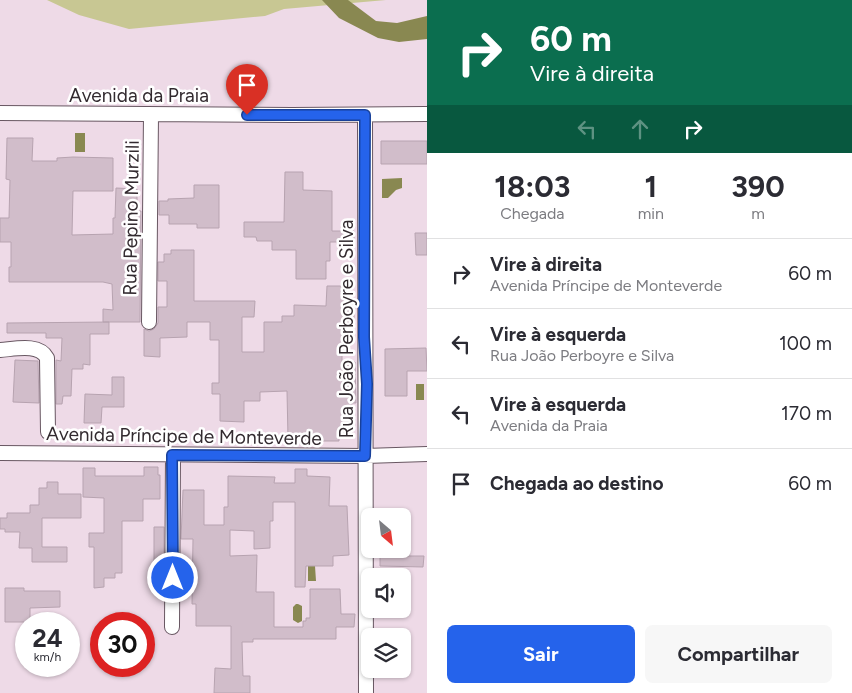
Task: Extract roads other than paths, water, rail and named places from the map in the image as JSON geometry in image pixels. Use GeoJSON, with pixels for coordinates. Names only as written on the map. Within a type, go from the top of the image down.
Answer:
{"type":"FeatureCollection","features":[{"type":"Feature","properties":{"kind":"street","name":"Avenida da Praia"},"geometry":{"type":"LineString","coordinates":[[0,113],[151,115],[427,114]]}},
{"type":"Feature","properties":{"kind":"street","name":"Rua Pepino Murzili"},"geometry":{"type":"LineString","coordinates":[[149,322],[151,115]]}},
{"type":"Feature","properties":{"kind":"street","name":"Rua João Perboyre e Silva"},"geometry":{"type":"LineString","coordinates":[[365,115],[364,337],[367,384],[365,456],[366,693]]}},
{"type":"Feature","properties":{"kind":"street"},"geometry":{"type":"LineString","coordinates":[[0,350],[38,349],[44,352],[47,358],[48,432]]}},
{"type":"Feature","properties":{"kind":"street","name":"Avenida Príncipe de Monteverde"},"geometry":{"type":"LineString","coordinates":[[0,453],[365,456],[427,454]]}},
{"type":"Feature","properties":{"kind":"street"},"geometry":{"type":"LineString","coordinates":[[172,455],[172,627]]}}]}
